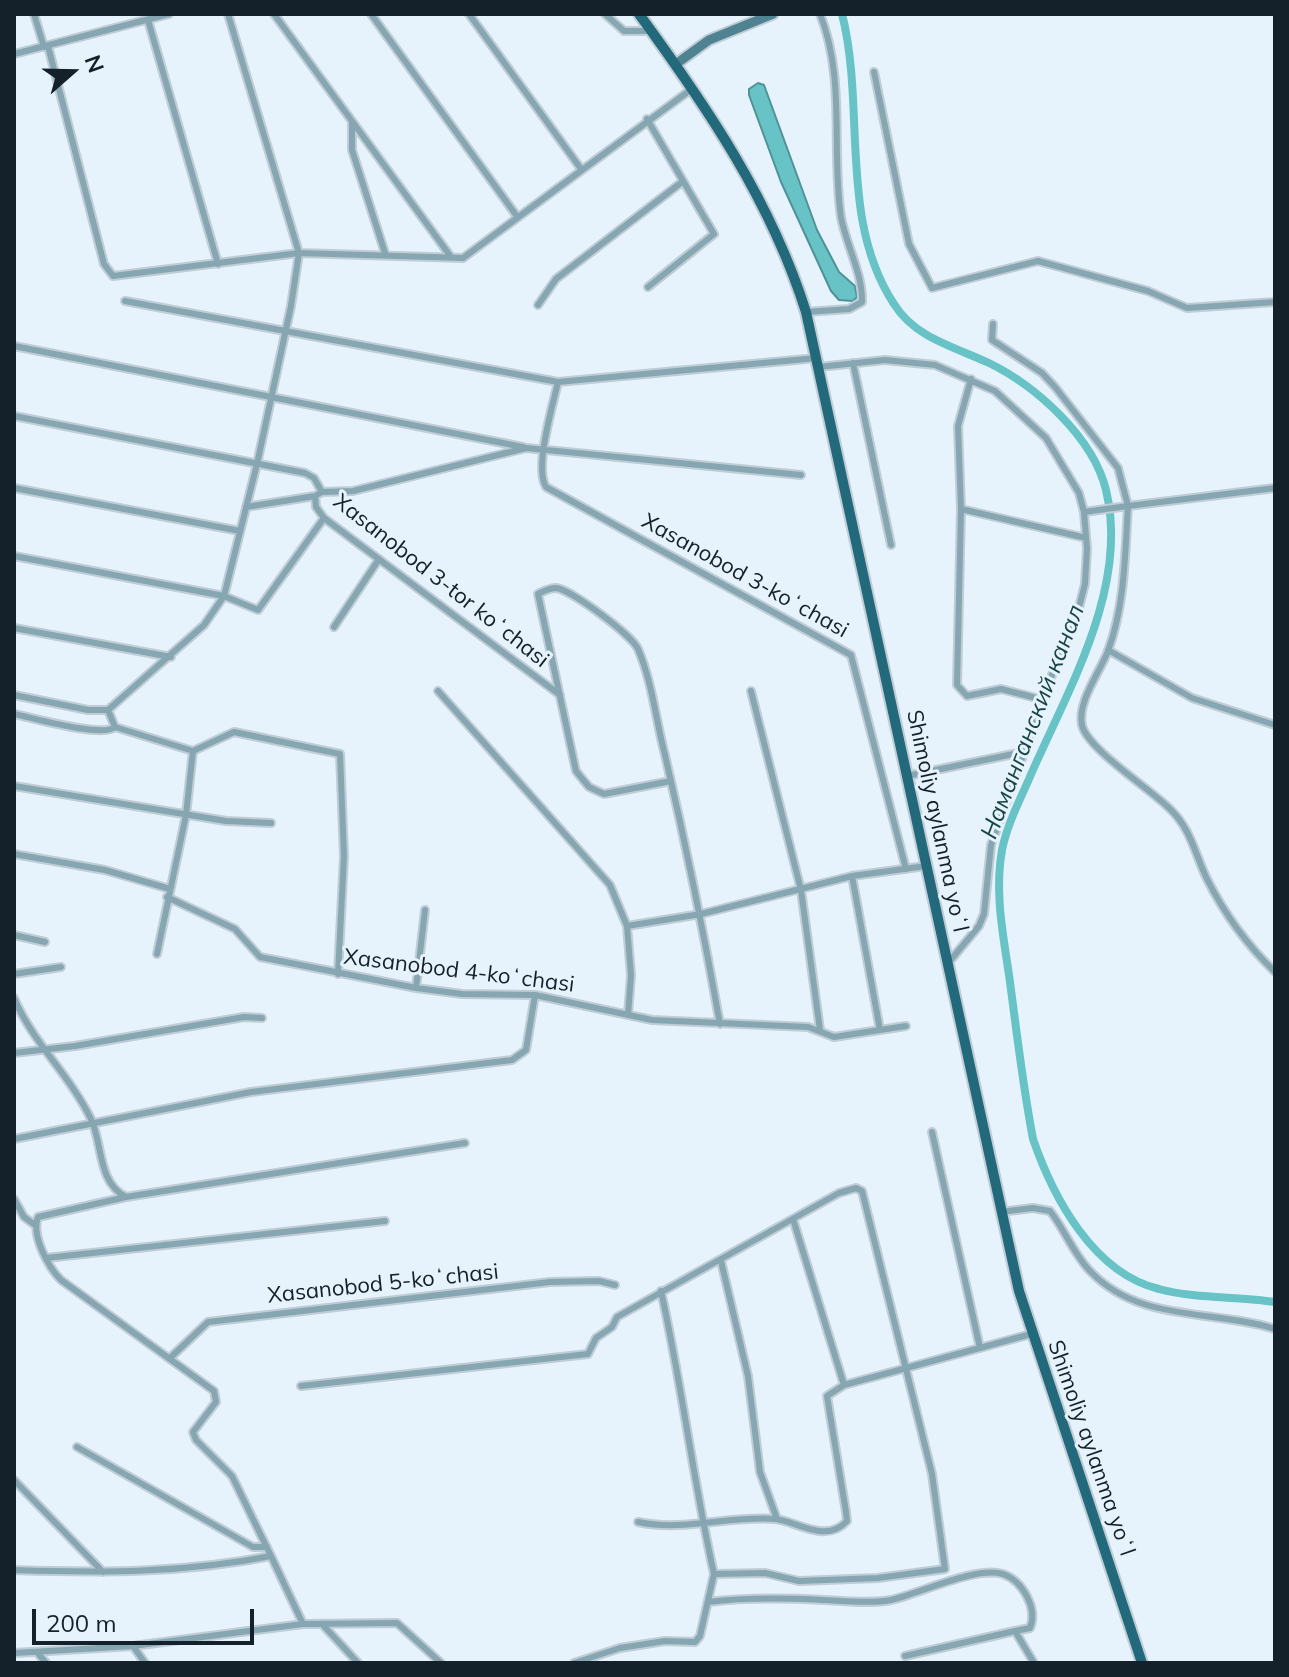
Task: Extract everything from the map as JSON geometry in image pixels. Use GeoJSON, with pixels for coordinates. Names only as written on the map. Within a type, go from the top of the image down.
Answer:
{"type":"FeatureCollection","features":[{"type":"Feature","properties":{"kind":"main road","name":"Shimoliy aylanma yoʻl"},"geometry":{"type":"LineString","coordinates":[[639,14],[727,138],[783,248],[806,312],[1000,1212],[1031,1334],[1142,1663]]}},
{"type":"Feature","properties":{"kind":"main road"},"geometry":{"type":"LineString","coordinates":[[676,64],[709,40],[773,14]]}},
{"type":"Feature","properties":{"kind":"street"},"geometry":{"type":"LineString","coordinates":[[34,14],[46,46],[108,272],[113,276],[299,253],[469,255],[516,215],[693,88]]}},
{"type":"Feature","properties":{"kind":"street"},"geometry":{"type":"LineString","coordinates":[[14,54],[169,14]]}},
{"type":"Feature","properties":{"kind":"street"},"geometry":{"type":"LineString","coordinates":[[14,695],[88,710],[108,710],[204,625],[224,596],[257,464],[299,253],[228,14]]}},
{"type":"Feature","properties":{"kind":"street"},"geometry":{"type":"LineString","coordinates":[[274,14],[451,257]]}},
{"type":"Feature","properties":{"kind":"street"},"geometry":{"type":"LineString","coordinates":[[371,14],[516,215]]}},
{"type":"Feature","properties":{"kind":"street"},"geometry":{"type":"LineString","coordinates":[[469,14],[581,169]]}},
{"type":"Feature","properties":{"kind":"street"},"geometry":{"type":"LineString","coordinates":[[605,14],[624,31],[651,31]]}},
{"type":"Feature","properties":{"kind":"street"},"geometry":{"type":"LineString","coordinates":[[806,312],[849,309],[862,302],[841,216],[835,69],[820,14]]}},
{"type":"Feature","properties":{"kind":"street"},"geometry":{"type":"LineString","coordinates":[[148,20],[218,264]]}},
{"type":"Feature","properties":{"kind":"street"},"geometry":{"type":"LineString","coordinates":[[874,72],[909,244],[932,288],[1038,261],[1148,291],[1187,308],[1275,302]]}},
{"type":"Feature","properties":{"kind":"street"},"geometry":{"type":"LineString","coordinates":[[647,119],[714,234],[648,287]]}},
{"type":"Feature","properties":{"kind":"street"},"geometry":{"type":"LineString","coordinates":[[352,122],[352,150],[385,253]]}},
{"type":"Feature","properties":{"kind":"street"},"geometry":{"type":"LineString","coordinates":[[538,305],[556,279],[682,182]]}},
{"type":"Feature","properties":{"kind":"street"},"geometry":{"type":"LineString","coordinates":[[125,301],[558,382],[818,362],[885,360],[935,365],[971,379],[1018,409],[1046,438],[1087,512],[1085,584],[1076,619],[1023,752],[991,845],[984,914],[979,926],[947,965]]}},
{"type":"Feature","properties":{"kind":"street"},"geometry":{"type":"LineString","coordinates":[[993,324],[992,340],[1042,373],[1118,468],[1125,506],[1125,565],[1108,650],[1082,713],[1087,735],[1170,809],[1185,827],[1206,876],[1233,924],[1275,972]]}},
{"type":"Feature","properties":{"kind":"street"},"geometry":{"type":"LineString","coordinates":[[14,346],[271,394],[544,451],[616,455],[801,475]]}},
{"type":"Feature","properties":{"kind":"street"},"geometry":{"type":"LineString","coordinates":[[853,363],[891,545]]}},
{"type":"Feature","properties":{"kind":"street"},"geometry":{"type":"LineString","coordinates":[[971,379],[958,426],[961,509],[956,679],[959,691],[967,696],[1001,689],[1044,700]]}},
{"type":"Feature","properties":{"kind":"street"},"geometry":{"type":"LineString","coordinates":[[544,451],[558,382]]}},
{"type":"Feature","properties":{"kind":"street"},"geometry":{"type":"LineString","coordinates":[[14,416],[305,473],[319,494]]}},
{"type":"Feature","properties":{"kind":"street"},"geometry":{"type":"LineString","coordinates":[[246,507],[353,491],[526,448]]}},
{"type":"Feature","properties":{"kind":"street","name":"Xasanobod 3-koʻchasi"},"geometry":{"type":"LineString","coordinates":[[544,451],[541,479],[546,487],[851,655],[906,869]]}},
{"type":"Feature","properties":{"kind":"street"},"geometry":{"type":"LineString","coordinates":[[14,488],[240,531]]}},
{"type":"Feature","properties":{"kind":"street"},"geometry":{"type":"LineString","coordinates":[[1087,512],[1275,488]]}},
{"type":"Feature","properties":{"kind":"street","name":"Xasanobod 3-tor koʻchasi"},"geometry":{"type":"LineString","coordinates":[[319,494],[316,507],[324,518],[560,695]]}},
{"type":"Feature","properties":{"kind":"street"},"geometry":{"type":"LineString","coordinates":[[961,509],[1086,538]]}},
{"type":"Feature","properties":{"kind":"street"},"geometry":{"type":"LineString","coordinates":[[14,556],[224,596],[260,610],[324,518]]}},
{"type":"Feature","properties":{"kind":"street"},"geometry":{"type":"LineString","coordinates":[[334,627],[379,559]]}},
{"type":"Feature","properties":{"kind":"street"},"geometry":{"type":"LineString","coordinates":[[671,781],[604,794],[589,787],[576,771],[538,596],[551,588],[564,590],[624,632],[637,646],[671,781],[701,914],[720,1024]]}},
{"type":"Feature","properties":{"kind":"street"},"geometry":{"type":"LineString","coordinates":[[14,628],[171,657]]}},
{"type":"Feature","properties":{"kind":"street"},"geometry":{"type":"LineString","coordinates":[[1108,650],[1192,698],[1275,725]]}},
{"type":"Feature","properties":{"kind":"street"},"geometry":{"type":"LineString","coordinates":[[438,691],[610,885],[627,926],[631,975],[628,1015]]}},
{"type":"Feature","properties":{"kind":"street"},"geometry":{"type":"LineString","coordinates":[[751,691],[801,890],[820,1030]]}},
{"type":"Feature","properties":{"kind":"street"},"geometry":{"type":"LineString","coordinates":[[108,710],[115,727]]}},
{"type":"Feature","properties":{"kind":"street"},"geometry":{"type":"LineString","coordinates":[[14,714],[92,730],[111,731],[115,727]]}},
{"type":"Feature","properties":{"kind":"street"},"geometry":{"type":"LineString","coordinates":[[115,727],[193,751],[234,732],[340,754],[344,856],[338,974]]}},
{"type":"Feature","properties":{"kind":"street"},"geometry":{"type":"LineString","coordinates":[[157,954],[186,815],[193,751]]}},
{"type":"Feature","properties":{"kind":"street"},"geometry":{"type":"LineString","coordinates":[[907,776],[1023,752]]}},
{"type":"Feature","properties":{"kind":"street"},"geometry":{"type":"LineString","coordinates":[[14,786],[186,815],[271,823]]}},
{"type":"Feature","properties":{"kind":"street"},"geometry":{"type":"LineString","coordinates":[[14,854],[105,870],[170,889]]}},
{"type":"Feature","properties":{"kind":"street"},"geometry":{"type":"LineString","coordinates":[[627,926],[701,914],[852,876],[926,866]]}},
{"type":"Feature","properties":{"kind":"street"},"geometry":{"type":"LineString","coordinates":[[852,876],[880,1030]]}},
{"type":"Feature","properties":{"kind":"street","name":"Xasanobod 4-koʻchasi"},"geometry":{"type":"LineString","coordinates":[[167,897],[235,929],[260,957],[416,988],[462,994],[535,995],[652,1020],[788,1025],[820,1030],[834,1037],[906,1026]]}},
{"type":"Feature","properties":{"kind":"street"},"geometry":{"type":"LineString","coordinates":[[416,988],[425,910]]}},
{"type":"Feature","properties":{"kind":"street"},"geometry":{"type":"LineString","coordinates":[[14,935],[45,942]]}},
{"type":"Feature","properties":{"kind":"street"},"geometry":{"type":"LineString","coordinates":[[14,974],[61,967]]}},
{"type":"Feature","properties":{"kind":"street"},"geometry":{"type":"LineString","coordinates":[[14,1139],[251,1092],[512,1060],[526,1050],[535,995]]}},
{"type":"Feature","properties":{"kind":"street"},"geometry":{"type":"LineString","coordinates":[[14,998],[31,1034],[47,1048],[92,1122],[102,1163],[112,1185],[126,1197]]}},
{"type":"Feature","properties":{"kind":"street"},"geometry":{"type":"LineString","coordinates":[[14,1053],[75,1046],[244,1017],[262,1018]]}},
{"type":"Feature","properties":{"kind":"street"},"geometry":{"type":"LineString","coordinates":[[932,1132],[980,1348]]}},
{"type":"Feature","properties":{"kind":"street"},"geometry":{"type":"LineString","coordinates":[[35,1225],[38,1217],[126,1197],[465,1143]]}},
{"type":"Feature","properties":{"kind":"street"},"geometry":{"type":"LineString","coordinates":[[301,1386],[326,1380],[489,1368],[588,1354],[596,1338],[612,1327],[617,1317],[839,1193],[856,1188],[862,1191],[908,1369],[939,1513],[945,1569],[952,1581]]}},
{"type":"Feature","properties":{"kind":"street"},"geometry":{"type":"LineString","coordinates":[[14,1199],[24,1217],[35,1225],[46,1258],[61,1280],[214,1391],[216,1402],[193,1432],[196,1440],[232,1476],[303,1624]]}},
{"type":"Feature","properties":{"kind":"street"},"geometry":{"type":"LineString","coordinates":[[14,1216],[18,1207]]}},
{"type":"Feature","properties":{"kind":"street"},"geometry":{"type":"LineString","coordinates":[[1000,1212],[1033,1208],[1050,1211],[1089,1271],[1112,1291],[1136,1304],[1252,1322],[1275,1329]]}},
{"type":"Feature","properties":{"kind":"street"},"geometry":{"type":"LineString","coordinates":[[793,1219],[844,1385]]}},
{"type":"Feature","properties":{"kind":"street"},"geometry":{"type":"LineString","coordinates":[[46,1258],[385,1221]]}},
{"type":"Feature","properties":{"kind":"street"},"geometry":{"type":"LineString","coordinates":[[721,1261],[748,1376],[760,1472],[777,1519]]}},
{"type":"Feature","properties":{"kind":"street","name":"Xasanobod 5-koʻchasi"},"geometry":{"type":"LineString","coordinates":[[170,1358],[208,1322],[550,1282],[599,1281],[615,1285]]}},
{"type":"Feature","properties":{"kind":"street"},"geometry":{"type":"LineString","coordinates":[[574,1663],[620,1648],[665,1641],[695,1642],[700,1636],[708,1602],[714,1574],[661,1291]]}},
{"type":"Feature","properties":{"kind":"street"},"geometry":{"type":"LineString","coordinates":[[638,1522],[660,1526],[777,1519],[812,1531],[842,1526],[847,1521],[827,1396],[844,1385],[1031,1334]]}},
{"type":"Feature","properties":{"kind":"street"},"geometry":{"type":"LineString","coordinates":[[77,1447],[253,1547],[267,1547]]}},
{"type":"Feature","properties":{"kind":"street"},"geometry":{"type":"LineString","coordinates":[[14,1480],[103,1573]]}},
{"type":"Feature","properties":{"kind":"street"},"geometry":{"type":"LineString","coordinates":[[14,1570],[103,1573],[212,1568],[271,1556]]}},
{"type":"Feature","properties":{"kind":"street"},"geometry":{"type":"LineString","coordinates":[[714,1574],[765,1573],[799,1581],[878,1578],[945,1569]]}},
{"type":"Feature","properties":{"kind":"street"},"geometry":{"type":"LineString","coordinates":[[708,1602],[772,1598],[887,1601],[988,1572],[1014,1580],[1030,1602],[1034,1617],[1030,1628],[905,1656]]}},
{"type":"Feature","properties":{"kind":"street"},"geometry":{"type":"LineString","coordinates":[[14,1653],[133,1646],[303,1624],[397,1623],[441,1663]]}},
{"type":"Feature","properties":{"kind":"street"},"geometry":{"type":"LineString","coordinates":[[322,1624],[358,1663]]}},
{"type":"Feature","properties":{"kind":"street"},"geometry":{"type":"LineString","coordinates":[[1015,1631],[1034,1663]]}},
{"type":"Feature","properties":{"kind":"street"},"geometry":{"type":"LineString","coordinates":[[133,1646],[145,1663]]}},
{"type":"Feature","properties":{"kind":"street"},"geometry":{"type":"LineString","coordinates":[[37,1652],[46,1663]]}},
{"type":"Feature","properties":{"kind":"water"},"geometry":{"type":"Polygon","coordinates":[[[758,83],[764,85],[817,230],[839,272],[855,286],[857,297],[853,301],[839,300],[831,291],[781,182],[749,95],[749,89],[758,83]]]}},
{"type":"Feature","properties":{"kind":"waterway","name":"Наманганский канал"},"geometry":{"type":"LineString","coordinates":[[842,14],[849,50],[859,200],[877,271],[894,304],[924,333],[989,363],[1043,399],[1089,451],[1106,490],[1111,527],[1109,564],[1102,602],[1076,676],[1010,823],[1000,867],[999,900],[1003,933],[1033,1139],[1064,1208],[1095,1250],[1114,1267],[1135,1280],[1159,1289],[1275,1302]]}}]}
